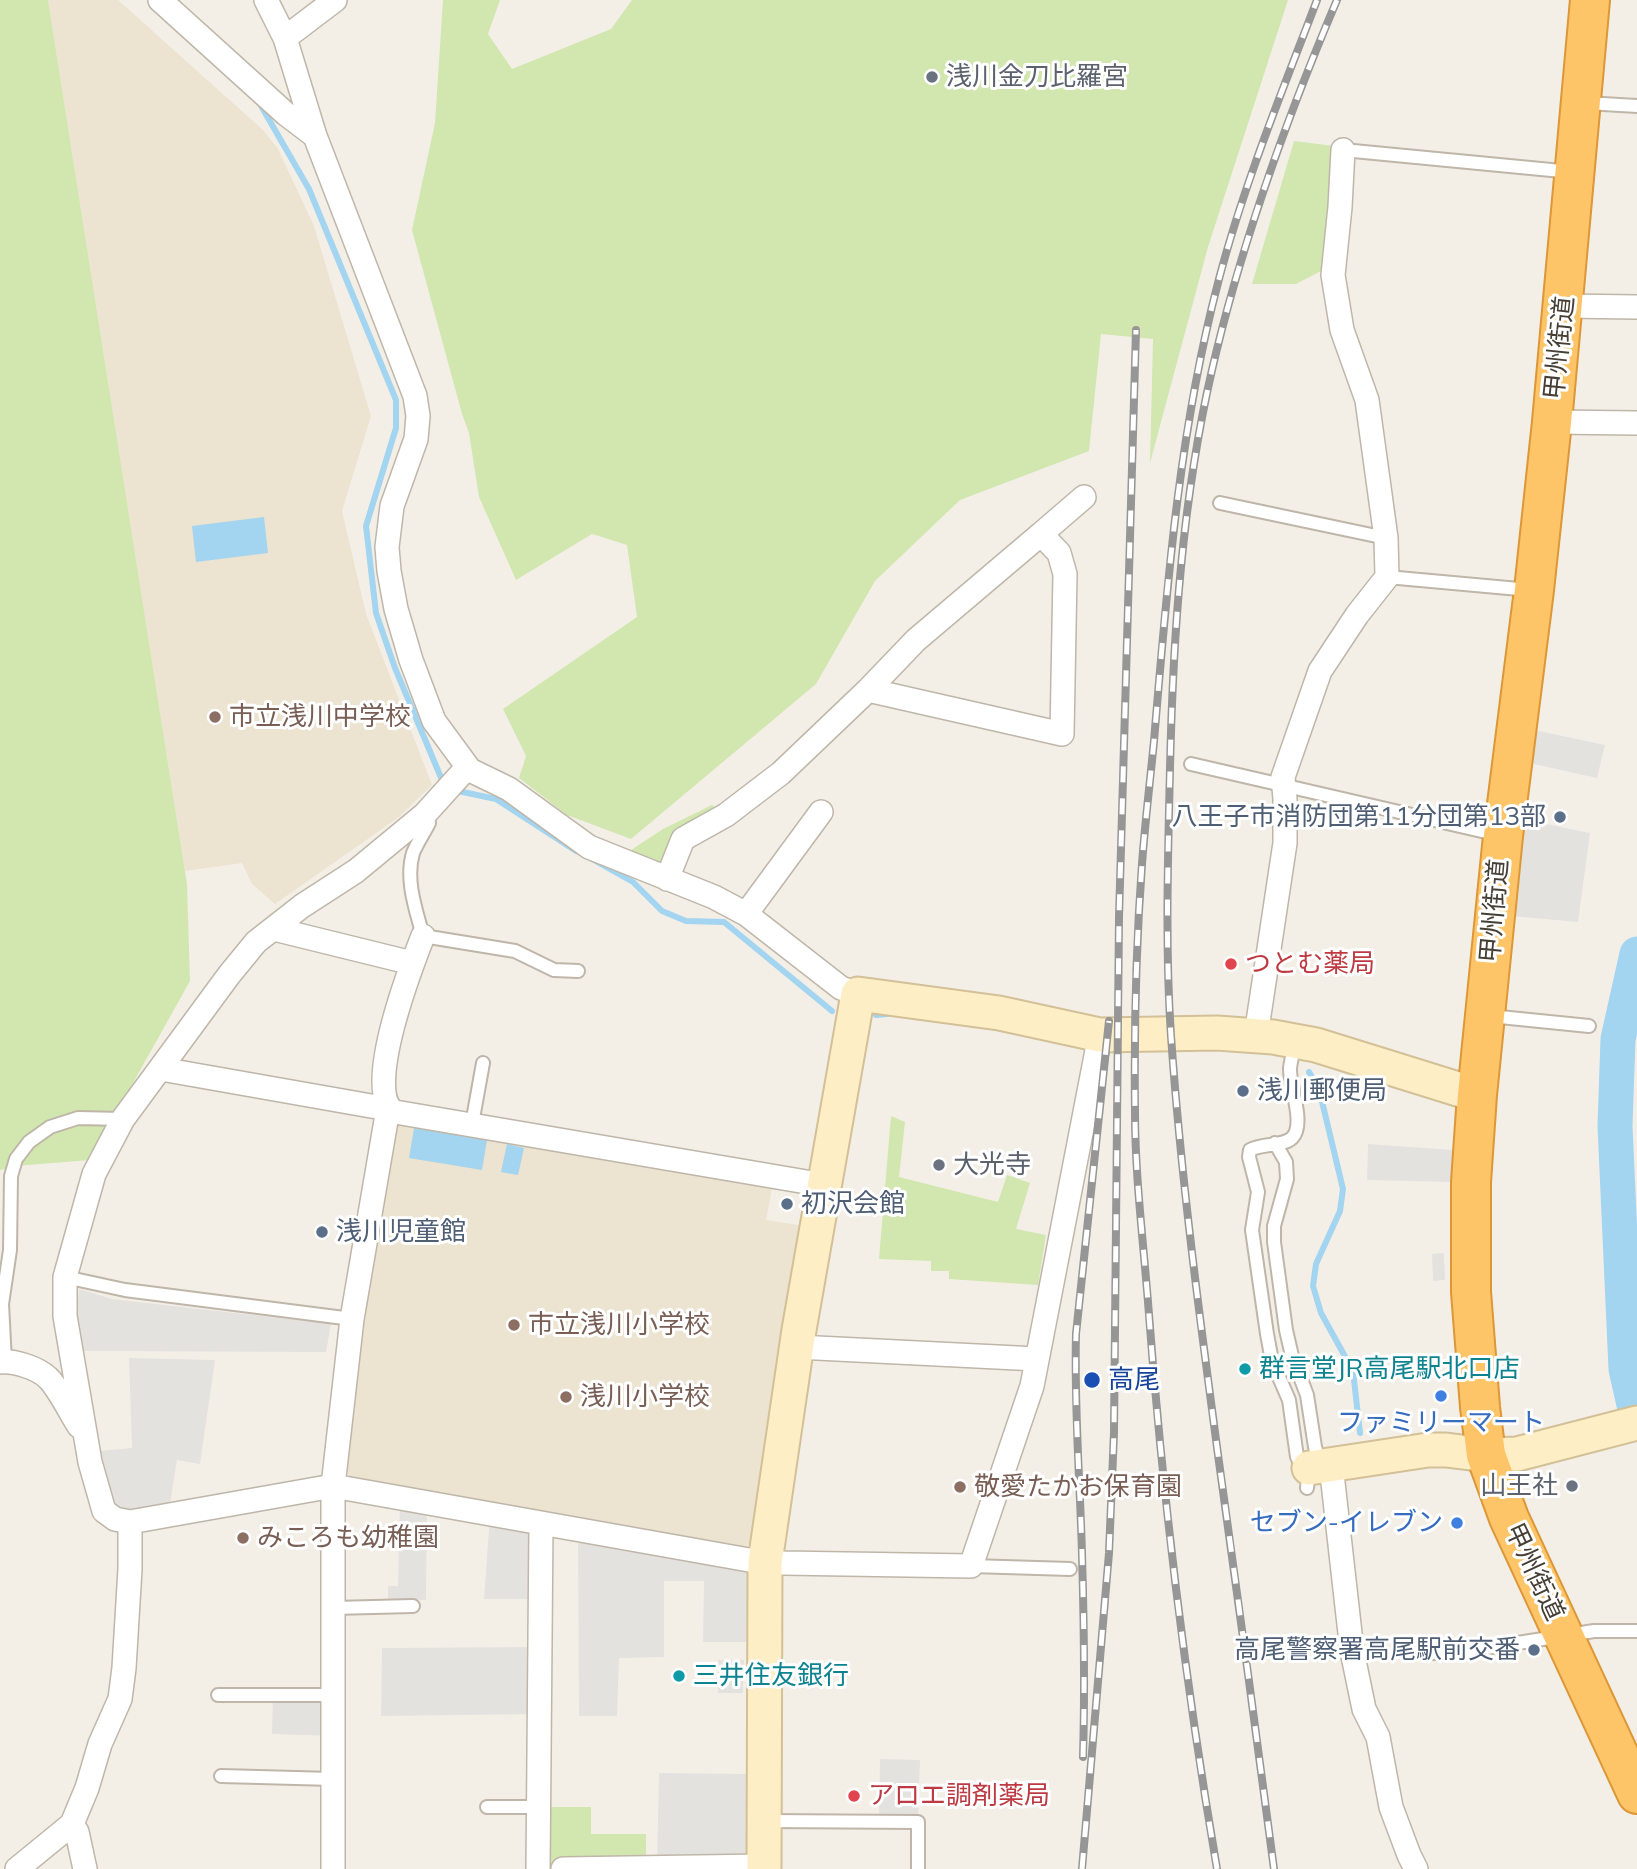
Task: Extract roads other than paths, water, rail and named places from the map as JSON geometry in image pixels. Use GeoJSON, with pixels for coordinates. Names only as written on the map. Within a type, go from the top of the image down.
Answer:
{"type":"FeatureCollection","features":[{"type":"Feature","properties":{"kind":"highway","name":"甲州街道"},"geometry":{"type":"LineString","coordinates":[[1590,0],[1564,306],[1534,590],[1503,836],[1477,1095],[1471,1182],[1471,1292],[1486,1455],[1500,1496],[1637,1794]]}},
{"type":"Feature","properties":{"kind":"street"},"geometry":{"type":"LineString","coordinates":[[160,0],[286,114],[315,136]]}},
{"type":"Feature","properties":{"kind":"street"},"geometry":{"type":"LineString","coordinates":[[266,0],[285,38],[315,136],[415,396],[418,416],[416,439],[393,506],[387,547],[389,571],[396,609],[411,660],[434,720],[467,771],[509,789],[589,847],[713,897],[746,914],[841,988],[858,994],[999,1013],[1100,1035],[1256,1035],[1296,1041],[1477,1095]]}},
{"type":"Feature","properties":{"kind":"street"},"geometry":{"type":"LineString","coordinates":[[285,38],[335,0]]}},
{"type":"Feature","properties":{"kind":"street"},"geometry":{"type":"LineString","coordinates":[[1256,1035],[1285,843],[1283,777],[1320,671],[1357,615],[1387,577],[1387,538],[1367,400],[1342,330],[1332,275],[1343,150]]}},
{"type":"Feature","properties":{"kind":"street"},"geometry":{"type":"LineString","coordinates":[[1564,306],[1637,307]]}},
{"type":"Feature","properties":{"kind":"street"},"geometry":{"type":"LineString","coordinates":[[1552,422],[1637,423]]}},
{"type":"Feature","properties":{"kind":"street"},"geometry":{"type":"LineString","coordinates":[[667,879],[683,839],[726,815],[781,773],[916,640],[1084,497]]}},
{"type":"Feature","properties":{"kind":"street"},"geometry":{"type":"LineString","coordinates":[[868,690],[1062,734],[1065,574],[1059,553],[1041,534]]}},
{"type":"Feature","properties":{"kind":"street"},"geometry":{"type":"LineString","coordinates":[[467,771],[433,805],[356,872],[302,906],[256,943],[122,1119],[94,1174],[65,1277],[65,1316],[86,1438],[104,1511],[115,1519],[130,1522],[333,1486],[765,1562],[971,1566],[1032,1385],[1100,1035]]}},
{"type":"Feature","properties":{"kind":"street"},"geometry":{"type":"LineString","coordinates":[[746,914],[821,812]]}},
{"type":"Feature","properties":{"kind":"street"},"geometry":{"type":"LineString","coordinates":[[274,929],[412,963]]}},
{"type":"Feature","properties":{"kind":"street"},"geometry":{"type":"LineString","coordinates":[[333,1869],[333,1486],[352,1319],[388,1109],[384,1099],[388,1039],[423,936]]}},
{"type":"Feature","properties":{"kind":"street"},"geometry":{"type":"LineString","coordinates":[[563,1869],[764,1868],[765,1562],[797,1347],[858,994]]}},
{"type":"Feature","properties":{"kind":"street"},"geometry":{"type":"LineString","coordinates":[[161,1069],[824,1185]]}},
{"type":"Feature","properties":{"kind":"street"},"geometry":{"type":"LineString","coordinates":[[797,1347],[1037,1359]]}},
{"type":"Feature","properties":{"kind":"street"},"geometry":{"type":"LineString","coordinates":[[3,1362],[30,1368],[48,1378],[86,1438]]}},
{"type":"Feature","properties":{"kind":"street"},"geometry":{"type":"LineString","coordinates":[[1416,1869],[1391,1807],[1378,1737],[1364,1709],[1352,1651],[1355,1591],[1315,1473],[1428,1450],[1486,1455],[1517,1454],[1624,1426]]}},
{"type":"Feature","properties":{"kind":"street"},"geometry":{"type":"LineString","coordinates":[[17,1869],[72,1824],[87,1788],[100,1744],[120,1699],[130,1569],[130,1522]]}},
{"type":"Feature","properties":{"kind":"street"},"geometry":{"type":"LineString","coordinates":[[538,1869],[541,1524]]}},
{"type":"Feature","properties":{"kind":"street"},"geometry":{"type":"LineString","coordinates":[[72,1824],[77,1832],[85,1869]]}},
{"type":"Feature","properties":{"kind":"lane"},"geometry":{"type":"LineString","coordinates":[[1582,103],[1637,106]]}},
{"type":"Feature","properties":{"kind":"lane"},"geometry":{"type":"LineString","coordinates":[[1343,150],[1576,173]]}},
{"type":"Feature","properties":{"kind":"lane"},"geometry":{"type":"LineString","coordinates":[[1220,503],[1387,538]]}},
{"type":"Feature","properties":{"kind":"lane"},"geometry":{"type":"LineString","coordinates":[[1387,577],[1534,590]]}},
{"type":"Feature","properties":{"kind":"lane"},"geometry":{"type":"LineString","coordinates":[[1191,764],[1503,836]]}},
{"type":"Feature","properties":{"kind":"lane"},"geometry":{"type":"LineString","coordinates":[[433,805],[429,824],[413,853],[411,873],[412,895],[423,936],[515,951],[554,970],[578,971]]}},
{"type":"Feature","properties":{"kind":"lane"},"geometry":{"type":"LineString","coordinates":[[1486,1015],[1589,1026]]}},
{"type":"Feature","properties":{"kind":"lane"},"geometry":{"type":"LineString","coordinates":[[1275,1143],[1286,1163],[1287,1179],[1274,1226],[1286,1330],[1292,1356],[1307,1395],[1317,1454],[1321,1460],[1315,1473],[1297,1457],[1289,1400],[1272,1362],[1252,1230],[1258,1192],[1249,1157],[1250,1150],[1256,1146],[1291,1138],[1296,1131],[1290,1069],[1296,1041]]}},
{"type":"Feature","properties":{"kind":"lane"},"geometry":{"type":"LineString","coordinates":[[472,1125],[483,1063]]}},
{"type":"Feature","properties":{"kind":"lane"},"geometry":{"type":"LineString","coordinates":[[3,1362],[2,1304],[10,1250],[11,1176],[16,1159],[29,1142],[50,1127],[78,1118],[122,1119]]}},
{"type":"Feature","properties":{"kind":"lane"},"geometry":{"type":"LineString","coordinates":[[65,1277],[125,1290],[352,1319]]}},
{"type":"Feature","properties":{"kind":"lane"},"geometry":{"type":"LineString","coordinates":[[971,1566],[1070,1569]]}},
{"type":"Feature","properties":{"kind":"lane"},"geometry":{"type":"LineString","coordinates":[[333,1608],[414,1606]]}},
{"type":"Feature","properties":{"kind":"lane"},"geometry":{"type":"LineString","coordinates":[[1417,1653],[1454,1653],[1594,1631],[1637,1630]]}},
{"type":"Feature","properties":{"kind":"lane"},"geometry":{"type":"LineString","coordinates":[[218,1695],[333,1695]]}},
{"type":"Feature","properties":{"kind":"lane"},"geometry":{"type":"LineString","coordinates":[[221,1776],[333,1779]]}},
{"type":"Feature","properties":{"kind":"lane"},"geometry":{"type":"LineString","coordinates":[[487,1807],[538,1807]]}},
{"type":"Feature","properties":{"kind":"lane"},"geometry":{"type":"LineString","coordinates":[[764,1821],[918,1822],[918,1869]]}},
{"type":"Feature","properties":{"kind":"water"},"geometry":{"type":"Polygon","coordinates":[[[264,517],[268,553],[196,562],[192,526],[264,517]]]}},
{"type":"Feature","properties":{"kind":"water"},"geometry":{"type":"Polygon","coordinates":[[[414,1128],[487,1140],[482,1170],[409,1158],[414,1128]]]}},
{"type":"Feature","properties":{"kind":"water"},"geometry":{"type":"Polygon","coordinates":[[[507,1144],[524,1148],[518,1175],[501,1172],[507,1144]]]}},
{"type":"Feature","properties":{"kind":"waterway"},"geometry":{"type":"LineString","coordinates":[[260,104],[309,189],[396,400],[396,428],[366,526],[376,613],[395,668],[442,780],[458,791],[496,799],[576,851]]}},
{"type":"Feature","properties":{"kind":"waterway"},"geometry":{"type":"LineString","coordinates":[[592,859],[633,882],[662,911],[686,921],[724,922],[832,1011]]}},
{"type":"Feature","properties":{"kind":"waterway"},"geometry":{"type":"LineString","coordinates":[[1637,954],[1618,1039],[1615,1126],[1626,1369],[1637,1418]]}},
{"type":"Feature","properties":{"kind":"waterway"},"geometry":{"type":"LineString","coordinates":[[876,1015],[887,1014]]}},
{"type":"Feature","properties":{"kind":"waterway"},"geometry":{"type":"LineString","coordinates":[[1309,1072],[1319,1089],[1343,1189],[1340,1211],[1316,1264],[1313,1286],[1321,1313],[1353,1371],[1360,1433]]}},
{"type":"Feature","properties":{"kind":"railway"},"geometry":{"type":"LineString","coordinates":[[1217,1869],[1176,1586],[1160,1444],[1140,1207],[1135,1136],[1138,926],[1176,508],[1205,336],[1240,208],[1317,0]]}},
{"type":"Feature","properties":{"kind":"railway"},"geometry":{"type":"LineString","coordinates":[[1274,1869],[1198,1303],[1175,1090],[1168,936],[1171,718],[1186,518],[1212,370],[1266,183],[1337,0]]}},
{"type":"Feature","properties":{"kind":"railway"},"geometry":{"type":"LineString","coordinates":[[1082,1869],[1109,1553],[1114,1432],[1119,917],[1136,330]]}},
{"type":"Feature","properties":{"kind":"railway"},"geometry":{"type":"LineString","coordinates":[[1083,1757],[1084,1630],[1076,1416],[1076,1334],[1109,1021]]}},
{"type":"Feature","properties":{"kind":"place","name":"浅川金刀比羅宮"},"geometry":{"type":"Point","coordinates":[932,77]}},
{"type":"Feature","properties":{"kind":"place","name":"市立浅川中学校"},"geometry":{"type":"Point","coordinates":[215,717]}},
{"type":"Feature","properties":{"kind":"place","name":"八王子市消防団第11分団第13部"},"geometry":{"type":"Point","coordinates":[1560,817]}},
{"type":"Feature","properties":{"kind":"place","name":"つとむ薬局"},"geometry":{"type":"Point","coordinates":[1231,964]}},
{"type":"Feature","properties":{"kind":"place","name":"浅川郵便局"},"geometry":{"type":"Point","coordinates":[1243,1091]}},
{"type":"Feature","properties":{"kind":"place","name":"大光寺"},"geometry":{"type":"Point","coordinates":[939,1165]}},
{"type":"Feature","properties":{"kind":"place","name":"初沢会館"},"geometry":{"type":"Point","coordinates":[787,1204]}},
{"type":"Feature","properties":{"kind":"place","name":"浅川児童館"},"geometry":{"type":"Point","coordinates":[322,1232]}},
{"type":"Feature","properties":{"kind":"place","name":"市立浅川小学校"},"geometry":{"type":"Point","coordinates":[514,1325]}},
{"type":"Feature","properties":{"kind":"place","name":"群言堂JR高尾駅北口店"},"geometry":{"type":"Point","coordinates":[1245,1369]}},
{"type":"Feature","properties":{"kind":"place","name":"高尾"},"geometry":{"type":"Point","coordinates":[1092,1380]}},
{"type":"Feature","properties":{"kind":"place","name":"ファミリーマート"},"geometry":{"type":"Point","coordinates":[1441,1396]}},
{"type":"Feature","properties":{"kind":"place","name":"浅川小学校"},"geometry":{"type":"Point","coordinates":[566,1397]}},
{"type":"Feature","properties":{"kind":"place","name":"山王社"},"geometry":{"type":"Point","coordinates":[1572,1486]}},
{"type":"Feature","properties":{"kind":"place","name":"敬愛たかお保育園"},"geometry":{"type":"Point","coordinates":[960,1487]}},
{"type":"Feature","properties":{"kind":"place","name":"セブン-イレブン"},"geometry":{"type":"Point","coordinates":[1457,1523]}},
{"type":"Feature","properties":{"kind":"place","name":"みころも幼稚園"},"geometry":{"type":"Point","coordinates":[243,1538]}},
{"type":"Feature","properties":{"kind":"place","name":"高尾警察署高尾駅前交番"},"geometry":{"type":"Point","coordinates":[1534,1650]}},
{"type":"Feature","properties":{"kind":"place","name":"三井住友銀行"},"geometry":{"type":"Point","coordinates":[679,1676]}},
{"type":"Feature","properties":{"kind":"place","name":"アロエ調剤薬局"},"geometry":{"type":"Point","coordinates":[854,1796]}}]}
